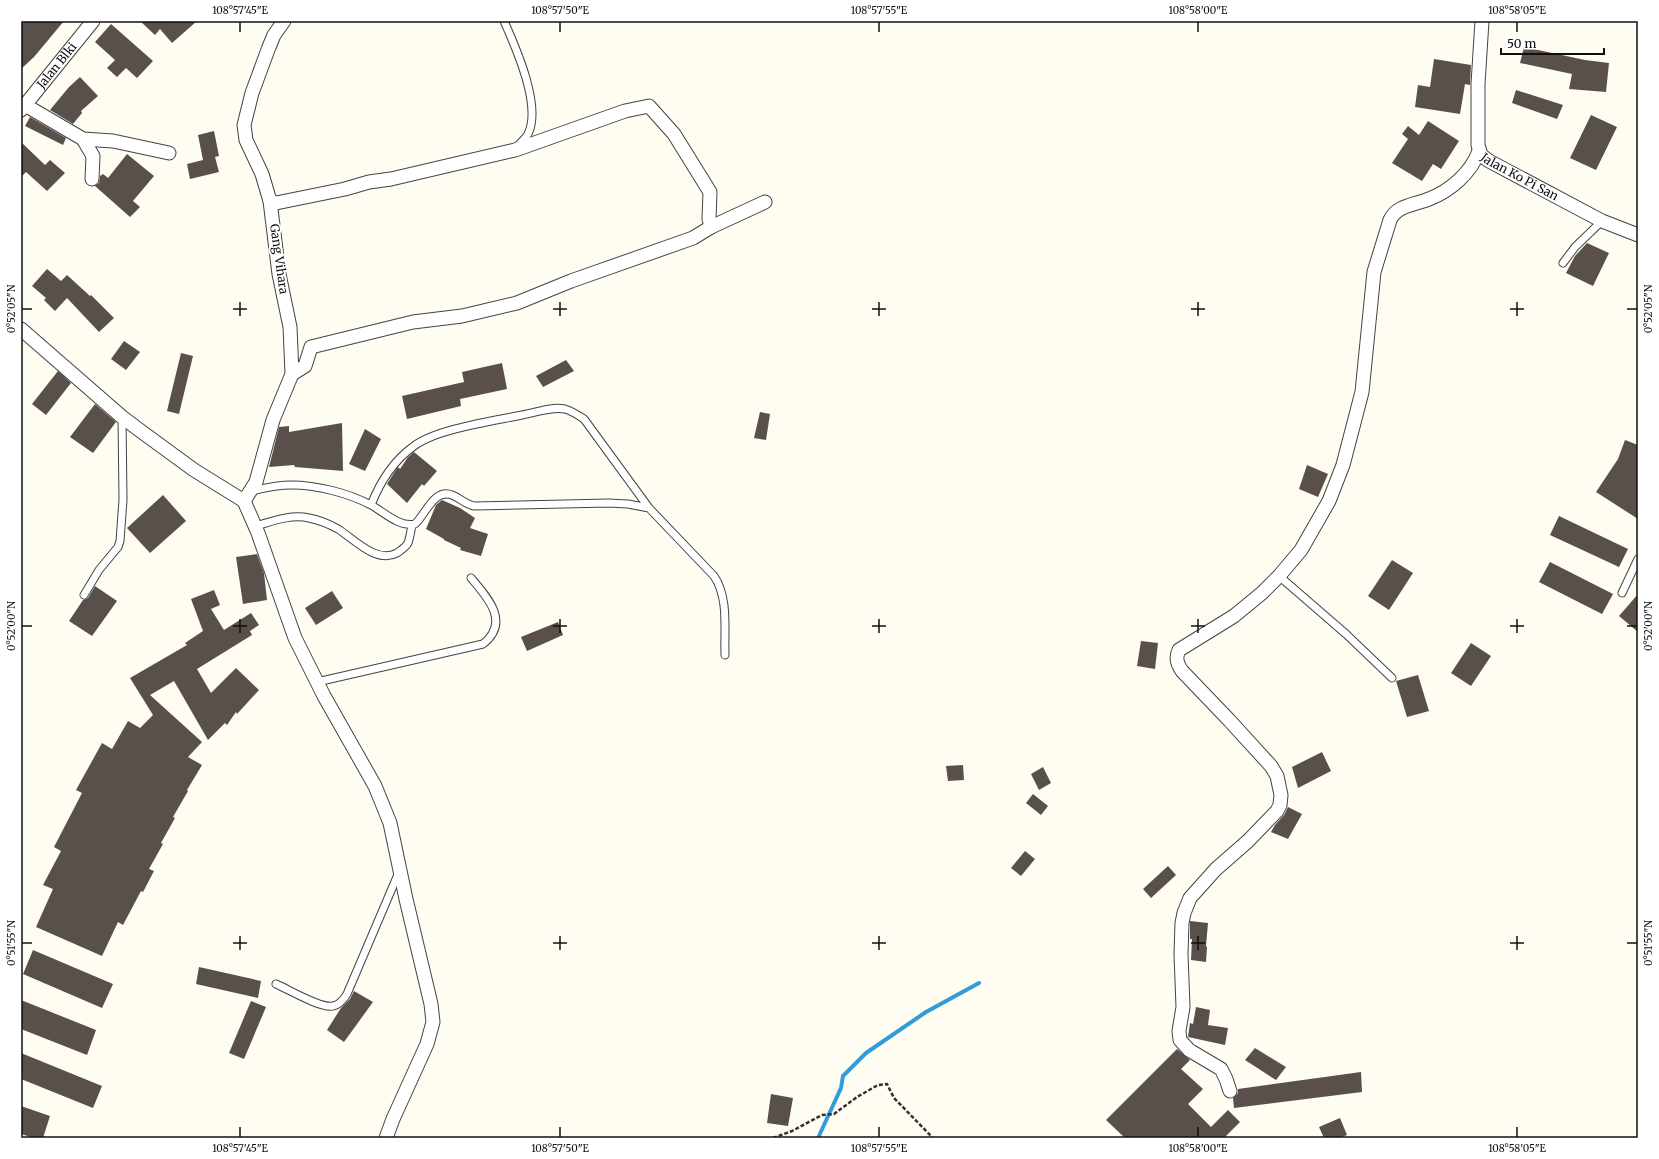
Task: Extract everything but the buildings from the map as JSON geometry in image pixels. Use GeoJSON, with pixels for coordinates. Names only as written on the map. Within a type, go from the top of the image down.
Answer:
{"type":"FeatureCollection","features":[{"type":"Feature","properties":{"kind":"street","name":"Jalan Blki"},"geometry":{"type":"LineString","coordinates":[[23,108],[93,21]]}},
{"type":"Feature","properties":{"kind":"street","name":"Gang Vihara"},"geometry":{"type":"LineString","coordinates":[[248,496],[256,482],[273,420],[292,374],[290,328],[279,274],[270,201],[262,174],[246,140],[244,125],[252,93],[269,47],[274,35],[284,21]]}},
{"type":"Feature","properties":{"kind":"street","name":"Jalan Ko Pi San"},"geometry":{"type":"LineString","coordinates":[[1482,21],[1478,84],[1479,151],[1484,158],[1602,221],[1638,235]]}},
{"type":"Feature","properties":{"kind":"street"},"geometry":{"type":"LineString","coordinates":[[270,201],[276,203],[321,194],[515,150],[625,111],[649,106],[674,134],[710,192],[708,219],[711,227]]}},
{"type":"Feature","properties":{"kind":"street"},"geometry":{"type":"LineString","coordinates":[[23,108],[83,139],[112,141],[169,153]]}},
{"type":"Feature","properties":{"kind":"street"},"geometry":{"type":"LineString","coordinates":[[83,139],[93,156],[92,179]]}},
{"type":"Feature","properties":{"kind":"street"},"geometry":{"type":"LineString","coordinates":[[1230,1091],[1221,1069],[1189,1050],[1179,1037],[1183,1008],[1181,954],[1184,913],[1190,898],[1207,878],[1248,841],[1277,811],[1280,805],[1281,795],[1277,776],[1273,769],[1182,671],[1176,656],[1179,650],[1245,608],[1291,564],[1314,529],[1329,501],[1343,465],[1365,378],[1374,272],[1392,215],[1400,208],[1430,199],[1449,188],[1476,160],[1479,151]]}},
{"type":"Feature","properties":{"kind":"street"},"geometry":{"type":"LineString","coordinates":[[292,374],[305,366],[311,347],[413,322],[462,316],[517,303],[571,281],[693,238],[711,227],[765,202]]}},
{"type":"Feature","properties":{"kind":"street"},"geometry":{"type":"LineString","coordinates":[[21,329],[122,417],[194,470],[248,496],[256,526],[295,638],[317,682],[378,792],[388,817],[406,900],[430,998],[433,1022],[428,1040],[386,1138]]}},
{"type":"Feature","properties":{"kind":"lane"},"geometry":{"type":"LineString","coordinates":[[504,21],[524,69],[532,116],[528,135],[515,150]]}},
{"type":"Feature","properties":{"kind":"lane"},"geometry":{"type":"LineString","coordinates":[[1563,263],[1575,247],[1602,221]]}},
{"type":"Feature","properties":{"kind":"lane"},"geometry":{"type":"LineString","coordinates":[[371,505],[379,486],[394,465],[414,446],[428,438],[493,421],[549,410],[564,409],[573,412],[584,419],[649,508],[714,576],[720,587],[724,604],[725,655]]}},
{"type":"Feature","properties":{"kind":"lane"},"geometry":{"type":"LineString","coordinates":[[84,595],[99,570],[118,547],[120,540],[123,500],[122,417]]}},
{"type":"Feature","properties":{"kind":"lane"},"geometry":{"type":"LineString","coordinates":[[248,496],[274,487],[299,486],[341,494],[371,505],[404,524],[412,525],[416,524],[437,497],[443,494],[453,495],[465,504],[474,506],[608,503],[628,504],[649,508]]}},
{"type":"Feature","properties":{"kind":"lane"},"geometry":{"type":"LineString","coordinates":[[256,526],[294,517],[308,518],[323,522],[336,528],[364,548],[383,555],[393,554],[408,544],[412,525]]}},
{"type":"Feature","properties":{"kind":"lane"},"geometry":{"type":"LineString","coordinates":[[1622,593],[1638,559]]}},
{"type":"Feature","properties":{"kind":"lane"},"geometry":{"type":"LineString","coordinates":[[1279,576],[1346,634],[1392,678]]}},
{"type":"Feature","properties":{"kind":"lane"},"geometry":{"type":"LineString","coordinates":[[317,682],[483,644],[492,635],[495,627],[494,611],[491,603],[471,578]]}},
{"type":"Feature","properties":{"kind":"lane"},"geometry":{"type":"LineString","coordinates":[[276,984],[322,1005],[334,1006],[341,1002],[347,994],[400,868]]}},
{"type":"Feature","properties":{"kind":"path"},"geometry":{"type":"LineString","coordinates":[[773,1138],[792,1131],[822,1115],[834,1114],[857,1097],[878,1085],[887,1084],[894,1098],[933,1138]]}},
{"type":"Feature","properties":{"kind":"waterway"},"geometry":{"type":"LineString","coordinates":[[818,1138],[841,1088],[843,1076],[866,1053],[926,1012],[979,983]]}}]}
